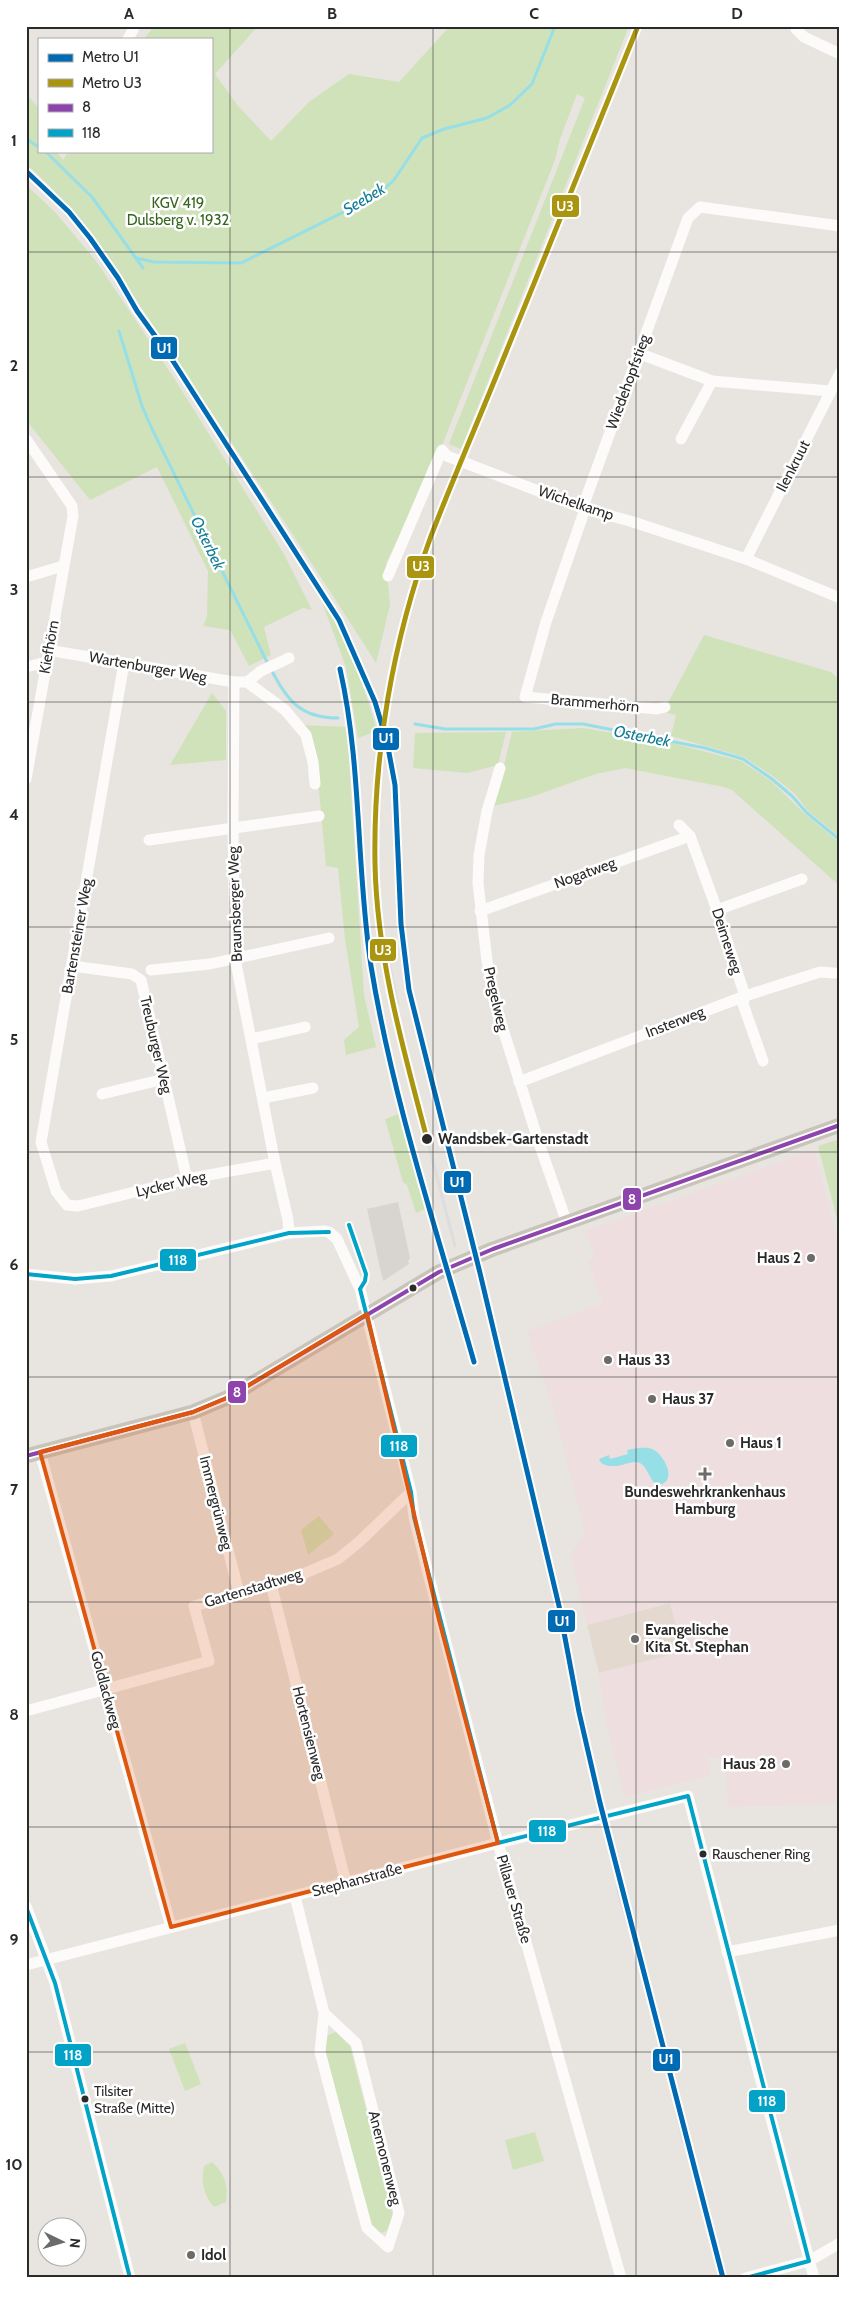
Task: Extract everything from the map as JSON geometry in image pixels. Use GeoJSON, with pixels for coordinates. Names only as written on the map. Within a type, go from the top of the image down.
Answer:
{"type":"FeatureCollection","features":[{"type":"Feature","properties":{"kind":"main road"},"geometry":{"type":"LineString","coordinates":[[33,1454],[193,1412],[229,1397],[439,1272],[493,1250],[840,1125]]}},
{"type":"Feature","properties":{"kind":"street"},"geometry":{"type":"LineString","coordinates":[[129,38],[135,26]]}},
{"type":"Feature","properties":{"kind":"street"},"geometry":{"type":"LineString","coordinates":[[796,26],[796,29],[804,37],[840,54]]}},
{"type":"Feature","properties":{"kind":"street","name":"Wiedehopfstieg"},"geometry":{"type":"LineString","coordinates":[[525,697],[546,622],[585,509],[585,501],[688,218],[700,207],[840,226]]}},
{"type":"Feature","properties":{"kind":"street"},"geometry":{"type":"LineString","coordinates":[[638,353],[712,381],[830,391]]}},
{"type":"Feature","properties":{"kind":"street","name":"Ilenkruut"},"geometry":{"type":"LineString","coordinates":[[746,559],[840,372]]}},
{"type":"Feature","properties":{"kind":"street"},"geometry":{"type":"LineString","coordinates":[[681,438],[712,381]]}},
{"type":"Feature","properties":{"kind":"street","name":"Kiefhörn"},"geometry":{"type":"LineString","coordinates":[[26,439],[72,506],[72,516],[26,778]]}},
{"type":"Feature","properties":{"kind":"street","name":"Wichelkamp"},"geometry":{"type":"LineString","coordinates":[[388,576],[442,450],[447,456],[585,509],[630,521],[746,559],[840,598]]}},
{"type":"Feature","properties":{"kind":"street"},"geometry":{"type":"LineString","coordinates":[[26,577],[63,566]]}},
{"type":"Feature","properties":{"kind":"street","name":"Wartenburger Weg"},"geometry":{"type":"LineString","coordinates":[[48,650],[234,682],[247,682]]}},
{"type":"Feature","properties":{"kind":"street"},"geometry":{"type":"LineString","coordinates":[[289,658],[247,682],[285,710],[306,736],[313,762],[316,784]]}},
{"type":"Feature","properties":{"kind":"street"},"geometry":{"type":"LineString","coordinates":[[26,667],[46,662]]}},
{"type":"Feature","properties":{"kind":"street","name":"Bartensteiner Weg"},"geometry":{"type":"LineString","coordinates":[[67,1205],[56,1191],[41,1142],[49,1087],[72,966],[124,663]]}},
{"type":"Feature","properties":{"kind":"street","name":"Braunsberger Weg"},"geometry":{"type":"LineString","coordinates":[[234,682],[233,828],[235,958],[288,1220],[289,1233]]}},
{"type":"Feature","properties":{"kind":"street","name":"Brammerhörn"},"geometry":{"type":"LineString","coordinates":[[525,697],[657,709],[665,707]]}},
{"type":"Feature","properties":{"kind":"street","name":"Pregelweg"},"geometry":{"type":"LineString","coordinates":[[500,768],[487,811],[479,854],[478,883],[480,910],[495,1004],[519,1082],[567,1223]]}},
{"type":"Feature","properties":{"kind":"street","name":"Braunsberger Weg"},"geometry":{"type":"LineString","coordinates":[[233,828],[319,816]]}},
{"type":"Feature","properties":{"kind":"street","name":"Deimeweg"},"geometry":{"type":"LineString","coordinates":[[679,825],[690,836],[717,910],[745,996],[743,1004],[763,1061]]}},
{"type":"Feature","properties":{"kind":"street"},"geometry":{"type":"LineString","coordinates":[[149,840],[233,828]]}},
{"type":"Feature","properties":{"kind":"street","name":"Nogatweg"},"geometry":{"type":"LineString","coordinates":[[480,910],[690,836]]}},
{"type":"Feature","properties":{"kind":"street"},"geometry":{"type":"LineString","coordinates":[[717,910],[802,879]]}},
{"type":"Feature","properties":{"kind":"street"},"geometry":{"type":"LineString","coordinates":[[150,970],[210,964],[329,938]]}},
{"type":"Feature","properties":{"kind":"street","name":"Treuburger Weg"},"geometry":{"type":"LineString","coordinates":[[72,966],[132,974],[141,980],[187,1179]]}},
{"type":"Feature","properties":{"kind":"street","name":"Insterweg"},"geometry":{"type":"LineString","coordinates":[[519,1082],[745,996],[820,972],[834,973]]}},
{"type":"Feature","properties":{"kind":"street"},"geometry":{"type":"LineString","coordinates":[[251,1039],[304,1027]]}},
{"type":"Feature","properties":{"kind":"street"},"geometry":{"type":"LineString","coordinates":[[102,1094],[164,1079]]}},
{"type":"Feature","properties":{"kind":"street"},"geometry":{"type":"LineString","coordinates":[[263,1098],[313,1088]]}},
{"type":"Feature","properties":{"kind":"street","name":"Lycker Weg"},"geometry":{"type":"LineString","coordinates":[[67,1205],[78,1206],[187,1179],[275,1163]]}},
{"type":"Feature","properties":{"kind":"street","name":"Pillauer Straße"},"geometry":{"type":"LineString","coordinates":[[289,1233],[329,1232],[342,1249],[360,1289],[411,1492],[414,1517],[439,1620],[498,1842],[621,2278]]}},
{"type":"Feature","properties":{"kind":"street"},"geometry":{"type":"LineString","coordinates":[[26,1274],[75,1279],[111,1276],[289,1233]]}},
{"type":"Feature","properties":{"kind":"street","name":"Immergrünweg"},"geometry":{"type":"LineString","coordinates":[[193,1412],[239,1593]]}},
{"type":"Feature","properties":{"kind":"street","name":"Goldlackweg"},"geometry":{"type":"LineString","coordinates":[[33,1454],[106,1690],[172,1927]]}},
{"type":"Feature","properties":{"kind":"street","name":"Gartenstadtweg"},"geometry":{"type":"LineString","coordinates":[[26,1711],[209,1661],[194,1606],[296,1577],[338,1559],[411,1492]]}},
{"type":"Feature","properties":{"kind":"street","name":"Hortensienweg"},"geometry":{"type":"LineString","coordinates":[[271,1584],[346,1883]]}},
{"type":"Feature","properties":{"kind":"street","name":"Stephanstraße"},"geometry":{"type":"LineString","coordinates":[[26,1965],[498,1842],[688,1796],[727,1952]]}},
{"type":"Feature","properties":{"kind":"street","name":"Anemonenweg"},"geometry":{"type":"LineString","coordinates":[[295,1896],[324,2013],[320,2052],[366,2228],[388,2247],[399,2213],[356,2043],[324,2013]]}},
{"type":"Feature","properties":{"kind":"street"},"geometry":{"type":"LineString","coordinates":[[26,1906],[55,1983],[130,2278]]}},
{"type":"Feature","properties":{"kind":"street"},"geometry":{"type":"LineString","coordinates":[[814,2278],[727,1952],[840,1930]]}},
{"type":"Feature","properties":{"kind":"street"},"geometry":{"type":"LineString","coordinates":[[745,2278],[809,2261],[840,2243]]}},
{"type":"Feature","properties":{"kind":"highlighted area"},"geometry":{"type":"Polygon","coordinates":[[[367,1314],[439,1620],[498,1843],[171,1927],[40,1452],[193,1412],[229,1397],[367,1314]]]}},
{"type":"Feature","properties":{"kind":"shaded area","name":"Bundeswehrkrankenhaus Hamburg"},"geometry":{"type":"Polygon","coordinates":[[[814,1150],[840,1250],[840,1803],[728,1807],[726,1767],[719,1762],[720,1758],[707,1757],[711,1775],[625,1797],[605,1716],[599,1673],[683,1652],[670,1603],[587,1625],[571,1555],[585,1531],[556,1417],[527,1331],[603,1303],[588,1261],[595,1257],[586,1231],[814,1150]]]}},
{"type":"Feature","properties":{"kind":"shaded area"},"geometry":{"type":"Polygon","coordinates":[[[398,1202],[410,1258],[409,1264],[383,1281],[367,1209],[398,1202]]]}},
{"type":"Feature","properties":{"kind":"shaded area","name":"Evangelische Kita St. Stephan"},"geometry":{"type":"Polygon","coordinates":[[[670,1603],[683,1652],[599,1673],[587,1625],[670,1603]]]}},
{"type":"Feature","properties":{"kind":"green space","name":"KGV 419 Dulsberg v. 1932"},"geometry":{"type":"Polygon","coordinates":[[[154,26],[258,26],[215,74],[238,106],[271,141],[309,102],[349,74],[399,82],[450,26],[629,26],[461,449],[449,444],[585,98],[577,94],[560,139],[555,160],[439,453],[386,563],[390,605],[376,663],[121,277],[68,206],[26,164],[26,94],[38,107],[38,152],[57,152],[63,160],[68,152],[212,152],[212,38],[145,38],[154,26]]]}},
{"type":"Feature","properties":{"kind":"green space"},"geometry":{"type":"Polygon","coordinates":[[[26,185],[55,212],[96,261],[174,378],[284,554],[312,610],[303,608],[264,627],[271,655],[249,666],[230,630],[203,626],[207,616],[208,571],[157,467],[90,500],[26,420],[26,185]]]}},
{"type":"Feature","properties":{"kind":"green space"},"geometry":{"type":"Polygon","coordinates":[[[322,602],[325,603],[355,665],[377,731],[358,738],[346,667],[322,602]]]}},
{"type":"Feature","properties":{"kind":"green space"},"geometry":{"type":"Polygon","coordinates":[[[704,635],[831,672],[840,680],[840,837],[808,811],[795,794],[744,757],[671,736],[676,715],[667,713],[668,703],[704,635]]]}},
{"type":"Feature","properties":{"kind":"green space"},"geometry":{"type":"Polygon","coordinates":[[[212,693],[226,711],[226,760],[170,765],[212,693]]]}},
{"type":"Feature","properties":{"kind":"green space"},"geometry":{"type":"Polygon","coordinates":[[[303,725],[347,727],[364,995],[376,1047],[346,1055],[344,1040],[359,1027],[345,939],[338,868],[326,866],[316,759],[303,725]]]}},
{"type":"Feature","properties":{"kind":"green space"},"geometry":{"type":"Polygon","coordinates":[[[583,728],[672,743],[741,761],[771,781],[805,814],[840,843],[840,886],[732,790],[724,787],[625,768],[596,774],[531,797],[494,806],[512,732],[583,728]]]}},
{"type":"Feature","properties":{"kind":"green space"},"geometry":{"type":"Polygon","coordinates":[[[506,732],[498,765],[467,773],[413,768],[415,733],[506,732]]]}},
{"type":"Feature","properties":{"kind":"green space"},"geometry":{"type":"Polygon","coordinates":[[[401,1113],[425,1209],[416,1213],[407,1185],[403,1182],[385,1119],[401,1113]]]}},
{"type":"Feature","properties":{"kind":"green space"},"geometry":{"type":"Polygon","coordinates":[[[840,1139],[840,1230],[818,1146],[840,1139]]]}},
{"type":"Feature","properties":{"kind":"green space"},"geometry":{"type":"Polygon","coordinates":[[[319,1516],[334,1534],[308,1555],[301,1530],[319,1516]]]}},
{"type":"Feature","properties":{"kind":"green space"},"geometry":{"type":"Polygon","coordinates":[[[336,2032],[350,2046],[393,2216],[387,2231],[381,2233],[370,2223],[325,2049],[328,2035],[336,2032]]]}},
{"type":"Feature","properties":{"kind":"green space"},"geometry":{"type":"Polygon","coordinates":[[[185,2043],[201,2084],[185,2091],[169,2049],[185,2043]]]}},
{"type":"Feature","properties":{"kind":"green space"},"geometry":{"type":"Polygon","coordinates":[[[535,2132],[544,2161],[513,2170],[505,2140],[535,2132]]]}},
{"type":"Feature","properties":{"kind":"green space"},"geometry":{"type":"Polygon","coordinates":[[[212,2162],[223,2175],[226,2190],[226,2202],[214,2207],[207,2198],[203,2183],[204,2166],[212,2162]]]}},
{"type":"Feature","properties":{"kind":"water"},"geometry":{"type":"Polygon","coordinates":[[[638,1448],[652,1449],[658,1453],[668,1470],[667,1480],[657,1485],[645,1467],[640,1463],[632,1462],[613,1466],[601,1463],[599,1459],[609,1455],[610,1459],[628,1454],[627,1450],[638,1448]]]}},
{"type":"Feature","properties":{"kind":"waterway","name":"Seebek"},"geometry":{"type":"LineString","coordinates":[[136,258],[154,262],[241,263],[376,196],[394,180],[422,138],[444,129],[487,118],[510,105],[532,84],[555,26]]}},
{"type":"Feature","properties":{"kind":"waterway","name":"Osterbek"},"geometry":{"type":"LineString","coordinates":[[26,139],[38,146]]}},
{"type":"Feature","properties":{"kind":"waterway","name":"Osterbek"},"geometry":{"type":"LineString","coordinates":[[46,152],[92,197],[143,268]]}},
{"type":"Feature","properties":{"kind":"waterway","name":"Osterbek"},"geometry":{"type":"LineString","coordinates":[[119,331],[142,406],[152,429],[268,664]]}},
{"type":"Feature","properties":{"kind":"waterway","name":"Osterbek"},"geometry":{"type":"LineString","coordinates":[[271,669],[289,699],[297,706],[314,715],[338,718]]}},
{"type":"Feature","properties":{"kind":"waterway","name":"Osterbek"},"geometry":{"type":"LineString","coordinates":[[415,724],[445,729],[534,729],[556,724],[583,724],[705,748],[743,759],[772,779],[792,796],[807,813],[840,840]]}},
{"type":"Feature","properties":{"kind":"railway"},"geometry":{"type":"LineString","coordinates":[[377,884],[383,935],[398,1004]]}},
{"type":"Feature","properties":{"kind":"railway"},"geometry":{"type":"LineString","coordinates":[[427,1139],[455,1246]]}},
{"type":"Feature","properties":{"kind":"railway"},"geometry":{"type":"LineString","coordinates":[[617,1888],[647,1986]]}},
{"type":"Feature","properties":{"kind":"railway"},"geometry":{"type":"LineString","coordinates":[[662,2041],[683,2142]]}},
{"type":"Feature","properties":{"kind":"metro line","name":"U3"},"geometry":{"type":"LineString","coordinates":[[427,1139],[393,1003],[386,968],[377,899],[375,822],[382,739],[388,697],[406,616],[431,536],[638,26]]}},
{"type":"Feature","properties":{"kind":"metro line","name":"U1"},"geometry":{"type":"LineString","coordinates":[[26,171],[69,212],[90,238],[118,278],[137,311],[171,358],[339,620],[375,702],[387,742],[395,785],[401,924],[409,990],[480,1273],[559,1606],[579,1712],[600,1803],[723,2278]]}},
{"type":"Feature","properties":{"kind":"metro line","name":"U1"},"geometry":{"type":"LineString","coordinates":[[340,669],[347,706],[356,780],[366,929],[380,1016],[417,1165],[474,1362]]}},
{"type":"Feature","properties":{"kind":"transit line","name":"8"},"geometry":{"type":"LineString","coordinates":[[26,1456],[193,1412],[229,1397],[439,1272],[493,1249],[840,1125]]}},
{"type":"Feature","properties":{"kind":"transit line","name":"118"},"geometry":{"type":"LineString","coordinates":[[349,1225],[366,1274],[365,1281],[360,1289],[411,1492],[414,1517],[498,1843],[688,1796],[809,2261],[746,2278]]}},
{"type":"Feature","properties":{"kind":"transit line","name":"118"},"geometry":{"type":"LineString","coordinates":[[26,1274],[75,1279],[111,1276],[289,1233],[329,1232]]}},
{"type":"Feature","properties":{"kind":"transit line","name":"118"},"geometry":{"type":"LineString","coordinates":[[26,1907],[55,1983],[130,2278]]}},
{"type":"Feature","properties":{"kind":"place","name":"Wandsbek-Gartenstadt"},"geometry":{"type":"Point","coordinates":[427,1139]}},
{"type":"Feature","properties":{"kind":"place","name":"Haus 2"},"geometry":{"type":"Point","coordinates":[811,1258]}},
{"type":"Feature","properties":{"kind":"place","name":"Haus 33"},"geometry":{"type":"Point","coordinates":[608,1360]}},
{"type":"Feature","properties":{"kind":"place","name":"Haus 37"},"geometry":{"type":"Point","coordinates":[652,1399]}},
{"type":"Feature","properties":{"kind":"place","name":"Haus 1"},"geometry":{"type":"Point","coordinates":[730,1443]}},
{"type":"Feature","properties":{"kind":"place","name":"Bundeswehrkrankenhaus Hamburg"},"geometry":{"type":"Point","coordinates":[705,1474]}},
{"type":"Feature","properties":{"kind":"place","name":"Evangelische Kita St. Stephan"},"geometry":{"type":"Point","coordinates":[635,1639]}},
{"type":"Feature","properties":{"kind":"place","name":"Haus 28"},"geometry":{"type":"Point","coordinates":[786,1764]}},
{"type":"Feature","properties":{"kind":"place","name":"Rauschener Ring"},"geometry":{"type":"Point","coordinates":[703,1854]}},
{"type":"Feature","properties":{"kind":"place","name":"Tilsiter Straße (Mitte)"},"geometry":{"type":"Point","coordinates":[85,2099]}},
{"type":"Feature","properties":{"kind":"place","name":"Idol"},"geometry":{"type":"Point","coordinates":[191,2255]}}]}
